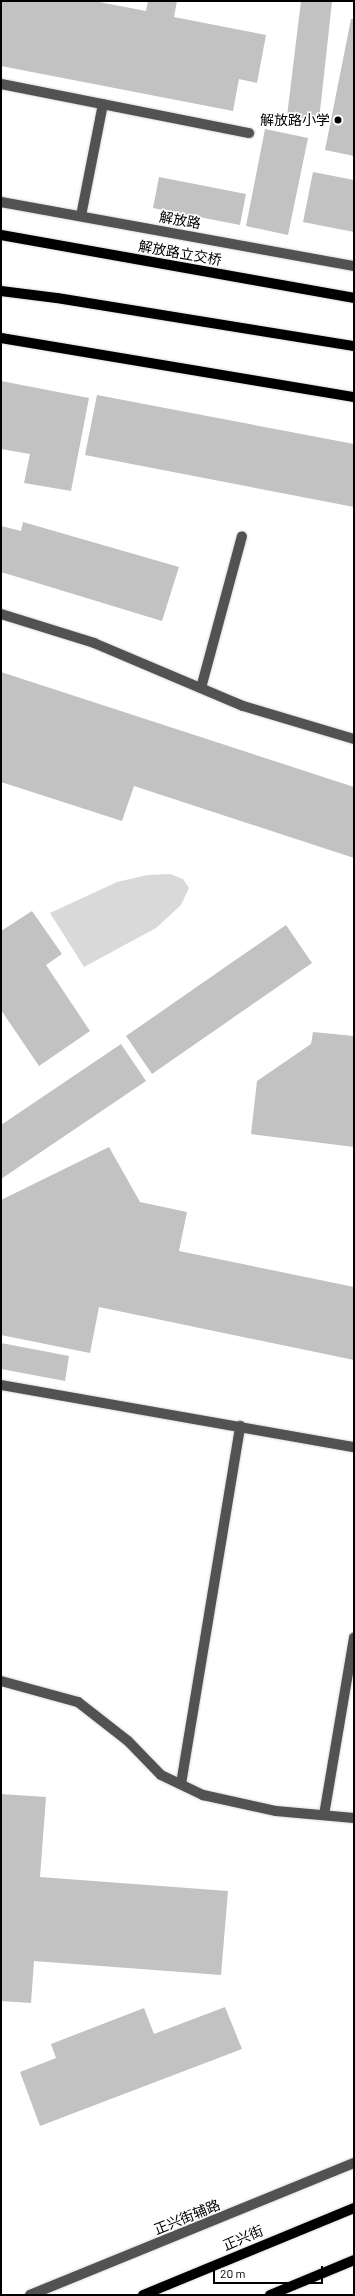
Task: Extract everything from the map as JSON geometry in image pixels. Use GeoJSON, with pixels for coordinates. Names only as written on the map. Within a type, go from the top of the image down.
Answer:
{"type":"FeatureCollection","features":[{"type":"Feature","properties":{"kind":"main road","name":"解放路立交桥"},"geometry":{"type":"LineString","coordinates":[[1,235],[354,298]]}},
{"type":"Feature","properties":{"kind":"main road"},"geometry":{"type":"LineString","coordinates":[[1,291],[65,299],[354,346]]}},
{"type":"Feature","properties":{"kind":"main road"},"geometry":{"type":"LineString","coordinates":[[1,338],[354,396]]}},
{"type":"Feature","properties":{"kind":"main road","name":"正兴街"},"geometry":{"type":"LineString","coordinates":[[144,2295],[354,2208]]}},
{"type":"Feature","properties":{"kind":"main road"},"geometry":{"type":"LineString","coordinates":[[270,2295],[354,2260]]}},
{"type":"Feature","properties":{"kind":"street"},"geometry":{"type":"LineString","coordinates":[[1,84],[249,133]]}},
{"type":"Feature","properties":{"kind":"street"},"geometry":{"type":"LineString","coordinates":[[81,216],[103,104]]}},
{"type":"Feature","properties":{"kind":"street","name":"解放路"},"geometry":{"type":"LineString","coordinates":[[1,202],[354,266]]}},
{"type":"Feature","properties":{"kind":"street"},"geometry":{"type":"LineString","coordinates":[[201,688],[242,536]]}},
{"type":"Feature","properties":{"kind":"street"},"geometry":{"type":"LineString","coordinates":[[1,614],[94,642],[242,706],[354,739]]}},
{"type":"Feature","properties":{"kind":"street"},"geometry":{"type":"LineString","coordinates":[[1,1384],[354,1447]]}},
{"type":"Feature","properties":{"kind":"street"},"geometry":{"type":"LineString","coordinates":[[181,1784],[240,1426]]}},
{"type":"Feature","properties":{"kind":"street"},"geometry":{"type":"LineString","coordinates":[[324,1815],[354,1638]]}},
{"type":"Feature","properties":{"kind":"street"},"geometry":{"type":"LineString","coordinates":[[1,1681],[78,1702],[128,1741],[161,1775],[203,1795],[276,1811],[354,1818]]}},
{"type":"Feature","properties":{"kind":"street","name":"正兴街辅路"},"geometry":{"type":"LineString","coordinates":[[30,2295],[354,2163]]}},
{"type":"Feature","properties":{"kind":"shaded area"},"geometry":{"type":"Polygon","coordinates":[[[170,874],[183,879],[189,888],[181,905],[156,928],[84,967],[50,913],[117,882],[147,875],[170,874]]]}},
{"type":"Feature","properties":{"kind":"building"},"geometry":{"type":"Polygon","coordinates":[[[1,1],[94,1],[146,11],[148,1],[177,1],[174,17],[266,35],[257,83],[239,79],[233,111],[1,66],[1,1]]]}},
{"type":"Feature","properties":{"kind":"building"},"geometry":{"type":"Polygon","coordinates":[[[301,1],[332,2],[319,120],[287,116],[301,1]]]}},
{"type":"Feature","properties":{"kind":"building"},"geometry":{"type":"Polygon","coordinates":[[[351,19],[354,19],[354,156],[325,150],[351,19]]]}},
{"type":"Feature","properties":{"kind":"building"},"geometry":{"type":"Polygon","coordinates":[[[265,129],[308,138],[288,235],[246,226],[265,129]]]}},
{"type":"Feature","properties":{"kind":"building"},"geometry":{"type":"Polygon","coordinates":[[[313,172],[354,180],[354,232],[303,222],[313,172]]]}},
{"type":"Feature","properties":{"kind":"building"},"geometry":{"type":"Polygon","coordinates":[[[159,177],[246,194],[240,225],[153,208],[159,177]]]}},
{"type":"Feature","properties":{"kind":"building"},"geometry":{"type":"Polygon","coordinates":[[[1,381],[89,398],[71,491],[24,483],[30,454],[1,449],[1,381]]]}},
{"type":"Feature","properties":{"kind":"building"},"geometry":{"type":"Polygon","coordinates":[[[97,395],[354,444],[354,507],[85,455],[97,395]]]}},
{"type":"Feature","properties":{"kind":"building"},"geometry":{"type":"Polygon","coordinates":[[[23,522],[179,567],[162,621],[1,572],[1,526],[21,531],[23,522]]]}},
{"type":"Feature","properties":{"kind":"building"},"geometry":{"type":"Polygon","coordinates":[[[1,672],[354,787],[354,858],[134,786],[122,821],[1,782],[1,672]]]}},
{"type":"Feature","properties":{"kind":"building"},"geometry":{"type":"Polygon","coordinates":[[[32,911],[62,954],[46,965],[90,1031],[39,1066],[1,1010],[1,931],[32,911]]]}},
{"type":"Feature","properties":{"kind":"building"},"geometry":{"type":"Polygon","coordinates":[[[286,925],[312,963],[152,1074],[126,1036],[286,925]]]}},
{"type":"Feature","properties":{"kind":"building"},"geometry":{"type":"Polygon","coordinates":[[[313,1032],[354,1036],[354,1147],[251,1134],[257,1081],[311,1044],[313,1032]]]}},
{"type":"Feature","properties":{"kind":"building"},"geometry":{"type":"Polygon","coordinates":[[[121,1044],[146,1081],[1,1179],[1,1125],[121,1044]]]}},
{"type":"Feature","properties":{"kind":"building"},"geometry":{"type":"Polygon","coordinates":[[[109,1147],[140,1202],[187,1212],[179,1251],[354,1287],[354,1360],[99,1307],[90,1353],[1,1335],[1,1200],[109,1147]]]}},
{"type":"Feature","properties":{"kind":"building"},"geometry":{"type":"Polygon","coordinates":[[[1,1343],[69,1356],[65,1381],[1,1369],[1,1343]]]}},
{"type":"Feature","properties":{"kind":"building"},"geometry":{"type":"Polygon","coordinates":[[[1,1794],[46,1797],[40,1877],[228,1891],[221,1975],[34,1961],[31,2003],[1,2001],[1,1794]]]}},
{"type":"Feature","properties":{"kind":"building"},"geometry":{"type":"Polygon","coordinates":[[[225,2007],[242,2049],[40,2126],[20,2072],[56,2058],[51,2044],[144,2008],[154,2034],[225,2007]]]}},
{"type":"Feature","properties":{"kind":"place","name":"解放路小学"},"geometry":{"type":"Point","coordinates":[338,120]}}]}
